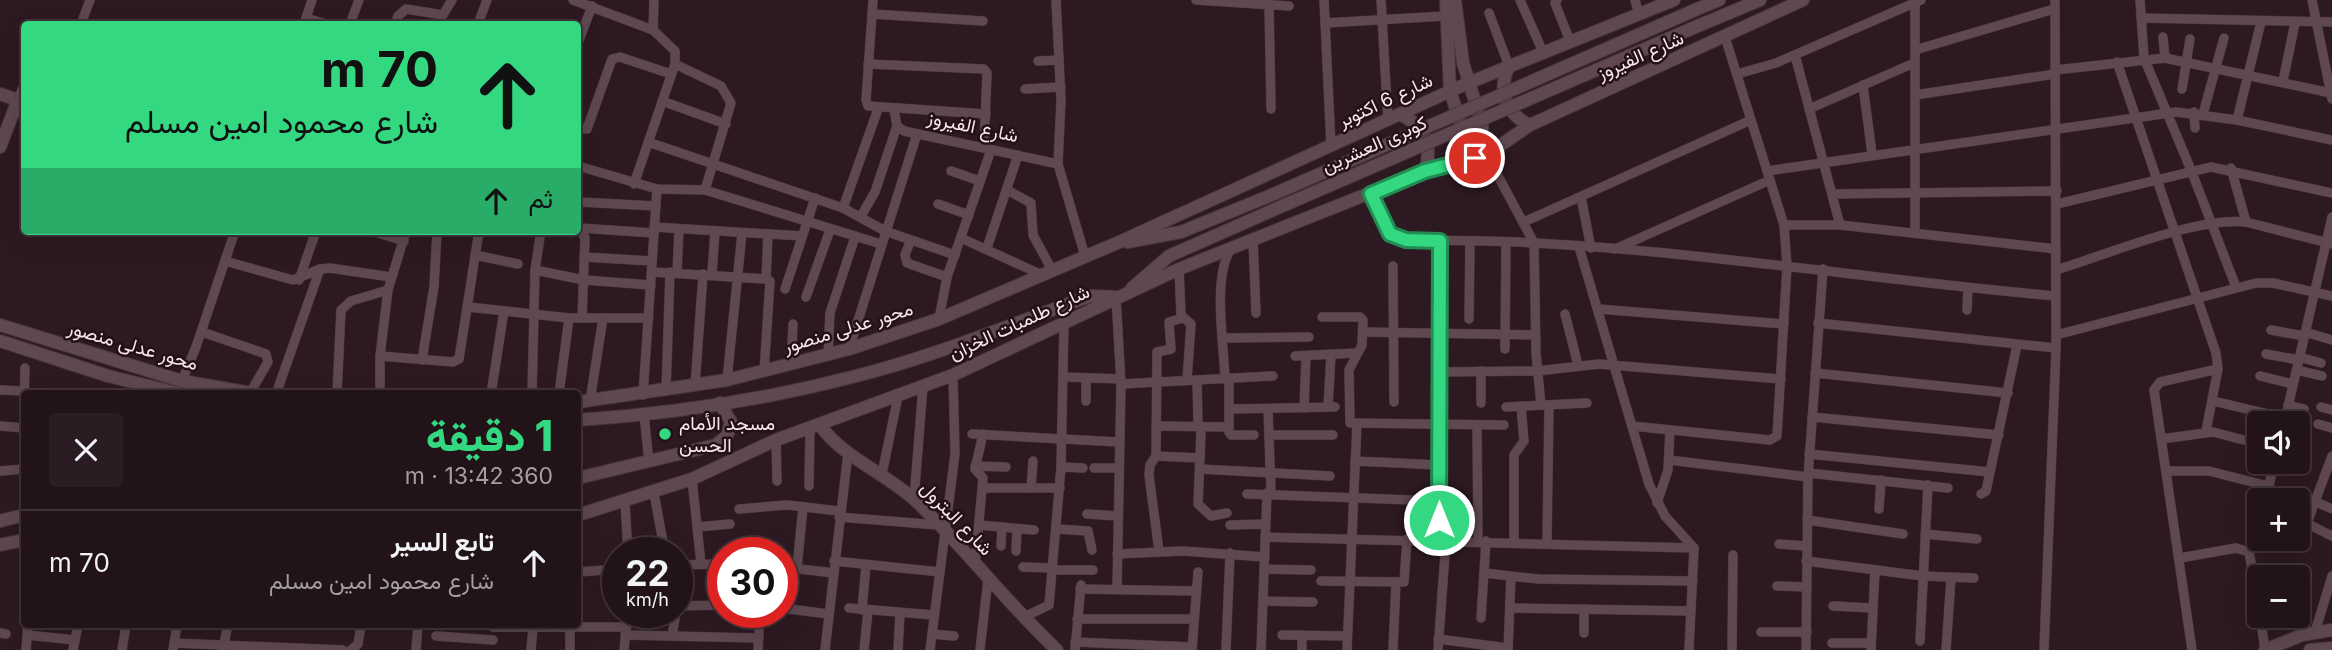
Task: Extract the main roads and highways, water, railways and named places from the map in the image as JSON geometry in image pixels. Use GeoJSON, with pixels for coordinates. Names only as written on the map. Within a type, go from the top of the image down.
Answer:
{"type":"FeatureCollection","features":[{"type":"Feature","properties":{"kind":"main road"},"geometry":{"type":"LineString","coordinates":[[1446,0],[1450,91],[1463,131],[1482,143]]}},
{"type":"Feature","properties":{"kind":"main road"},"geometry":{"type":"LineString","coordinates":[[1455,0],[1468,83],[1482,124],[1482,143]]}},
{"type":"Feature","properties":{"kind":"main road","name":"شارع 6 اكتوبر"},"geometry":{"type":"LineString","coordinates":[[1117,243],[1468,83],[1673,0]]}},
{"type":"Feature","properties":{"kind":"main road","name":"كوبرى العشرين"},"geometry":{"type":"LineString","coordinates":[[1117,243],[1181,232],[1719,0]]}},
{"type":"Feature","properties":{"kind":"main road","name":"كوبرى العشرين"},"geometry":{"type":"LineString","coordinates":[[1130,291],[1154,265],[1169,256],[1760,0]]}},
{"type":"Feature","properties":{"kind":"main road","name":"شارع الفيروز"},"geometry":{"type":"LineString","coordinates":[[1495,149],[1530,125],[1803,0]]}},
{"type":"Feature","properties":{"kind":"main road"},"geometry":{"type":"LineString","coordinates":[[1509,66],[1502,89],[1505,101],[1519,120],[1530,125]]}},
{"type":"Feature","properties":{"kind":"main road"},"geometry":{"type":"LineString","coordinates":[[0,94],[18,100],[0,147]]}},
{"type":"Feature","properties":{"kind":"main road"},"geometry":{"type":"LineString","coordinates":[[1401,115],[1411,120],[1426,137],[1429,160],[1425,171]]}},
{"type":"Feature","properties":{"kind":"main road"},"geometry":{"type":"LineString","coordinates":[[1482,143],[1489,143],[1495,149],[1496,156],[1491,163],[1482,164],[1475,158],[1475,147],[1482,143]]}},
{"type":"Feature","properties":{"kind":"main road","name":"شارع طلمبات الخزان"},"geometry":{"type":"LineString","coordinates":[[581,514],[692,479],[776,440],[953,375],[1130,291],[1232,247],[1425,171],[1475,158]]}},
{"type":"Feature","properties":{"kind":"main road","name":"محور عدلى منصور"},"geometry":{"type":"LineString","coordinates":[[584,401],[643,395],[727,380],[849,349],[939,319],[1117,243]]}},
{"type":"Feature","properties":{"kind":"main road"},"geometry":{"type":"LineString","coordinates":[[581,420],[644,415],[720,404],[854,377],[920,357],[1090,296],[1116,298]]}},
{"type":"Feature","properties":{"kind":"main road","name":"محور عدلى منصور"},"geometry":{"type":"LineString","coordinates":[[0,325],[181,387]]}},
{"type":"Feature","properties":{"kind":"main road","name":"محور عدلى منصور"},"geometry":{"type":"LineString","coordinates":[[0,341],[108,376],[217,390]]}},
{"type":"Feature","properties":{"kind":"main road"},"geometry":{"type":"LineString","coordinates":[[581,477],[722,442],[731,422],[720,404]]}},
{"type":"Feature","properties":{"kind":"main road","name":"شارع البترول"},"geometry":{"type":"LineString","coordinates":[[815,426],[848,453],[882,474],[914,499],[1051,647]]}},
{"type":"Feature","properties":{"kind":"main road"},"geometry":{"type":"LineString","coordinates":[[0,520],[21,516]]}},
{"type":"Feature","properties":{"kind":"main road"},"geometry":{"type":"LineString","coordinates":[[0,545],[21,541]]}},
{"type":"Feature","properties":{"kind":"main road"},"geometry":{"type":"LineString","coordinates":[[2264,650],[2315,632],[2332,630]]}},
{"type":"Feature","properties":{"kind":"main road"},"geometry":{"type":"LineString","coordinates":[[2310,650],[2332,649]]}},
{"type":"Feature","properties":{"kind":"main road"},"geometry":{"type":"LineString","coordinates":[[2264,650],[2274,650]]}},
{"type":"Feature","properties":{"kind":"place","name":"مسجد الأمام الحسن"},"geometry":{"type":"Point","coordinates":[665,434]}}]}
